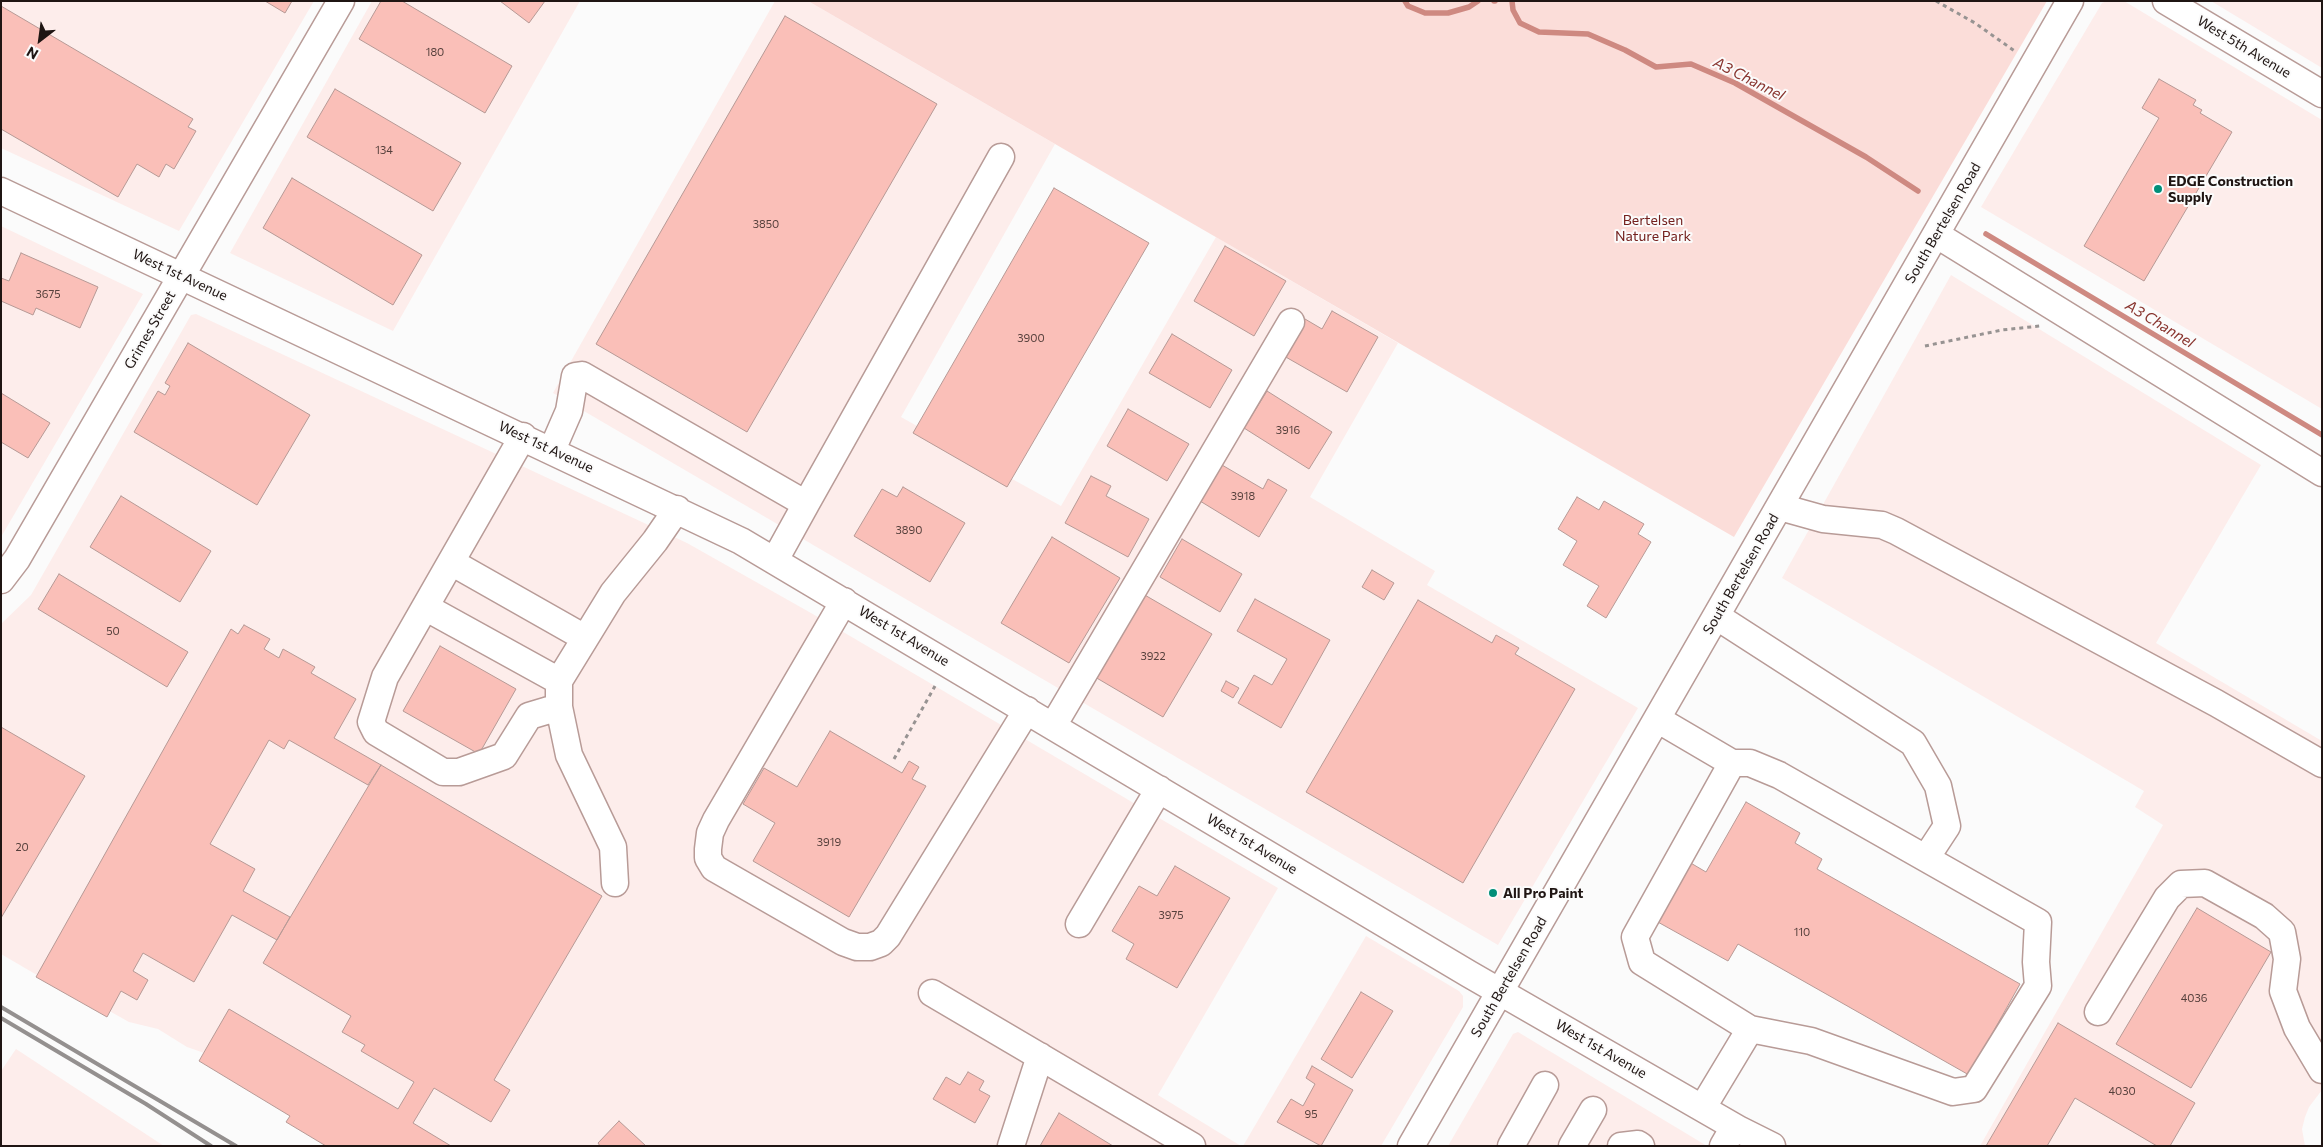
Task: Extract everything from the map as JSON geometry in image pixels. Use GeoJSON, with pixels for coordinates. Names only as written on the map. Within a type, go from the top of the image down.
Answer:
{"type":"FeatureCollection","features":[{"type":"Feature","properties":{"kind":"street","name":"Grimes Street"},"geometry":{"type":"LineString","coordinates":[[1,580],[17,559],[341,1]]}},
{"type":"Feature","properties":{"kind":"street","name":"South Bertelsen Road"},"geometry":{"type":"LineString","coordinates":[[1411,1146],[2070,1]]}},
{"type":"Feature","properties":{"kind":"street","name":"West 5th Avenue"},"geometry":{"type":"LineString","coordinates":[[2166,1],[2322,94]]}},
{"type":"Feature","properties":{"kind":"street"},"geometry":{"type":"LineString","coordinates":[[775,560],[1001,157]]}},
{"type":"Feature","properties":{"kind":"street","name":"West 1st Avenue"},"geometry":{"type":"LineString","coordinates":[[1,191],[676,508],[775,560],[1500,992],[1703,1107],[1728,1136],[1772,1146]]}},
{"type":"Feature","properties":{"kind":"street"},"geometry":{"type":"LineString","coordinates":[[1937,235],[2322,473]]}},
{"type":"Feature","properties":{"kind":"street"},"geometry":{"type":"LineString","coordinates":[[1053,726],[1291,322]]}},
{"type":"Feature","properties":{"kind":"street"},"geometry":{"type":"LineString","coordinates":[[552,450],[568,411],[575,376],[582,374],[806,504]]}},
{"type":"Feature","properties":{"kind":"street"},"geometry":{"type":"LineString","coordinates":[[523,436],[386,677],[371,722],[376,732],[443,772],[459,772],[504,756],[529,716],[559,706]]}},
{"type":"Feature","properties":{"kind":"street"},"geometry":{"type":"LineString","coordinates":[[1780,507],[1823,519],[1882,525],[1896,531],[2208,698],[2322,764]]}},
{"type":"Feature","properties":{"kind":"street"},"geometry":{"type":"LineString","coordinates":[[615,883],[613,847],[569,754],[559,706],[559,681],[613,593],[654,541],[676,508]]}},
{"type":"Feature","properties":{"kind":"street"},"geometry":{"type":"LineString","coordinates":[[451,562],[585,638]]}},
{"type":"Feature","properties":{"kind":"street"},"geometry":{"type":"LineString","coordinates":[[844,601],[716,820],[710,833],[708,849],[708,858],[714,868],[843,942],[857,947],[870,947],[881,943],[888,936],[1027,710]]}},
{"type":"Feature","properties":{"kind":"street"},"geometry":{"type":"LineString","coordinates":[[426,607],[559,681]]}},
{"type":"Feature","properties":{"kind":"street"},"geometry":{"type":"LineString","coordinates":[[1716,616],[1913,743],[1938,786],[1947,826],[1926,858]]}},
{"type":"Feature","properties":{"kind":"street"},"geometry":{"type":"LineString","coordinates":[[1657,719],[1732,763],[1750,763],[1780,774],[2038,922],[2036,962],[2038,986],[1974,1089],[1953,1092],[1811,1041],[1750,1029],[1642,962],[1635,937],[1732,763]]}},
{"type":"Feature","properties":{"kind":"street"},"geometry":{"type":"LineString","coordinates":[[1079,924],[1159,789]]}},
{"type":"Feature","properties":{"kind":"street"},"geometry":{"type":"LineString","coordinates":[[2098,1012],[2167,898],[2182,884],[2205,883],[2264,916],[2282,932],[2287,958],[2283,991],[2297,1028],[2322,1070]]}},
{"type":"Feature","properties":{"kind":"street"},"geometry":{"type":"LineString","coordinates":[[932,993],[1192,1146]]}},
{"type":"Feature","properties":{"kind":"street"},"geometry":{"type":"LineString","coordinates":[[1703,1107],[1750,1029]]}},
{"type":"Feature","properties":{"kind":"street"},"geometry":{"type":"LineString","coordinates":[[1011,1146],[1040,1056]]}},
{"type":"Feature","properties":{"kind":"street"},"geometry":{"type":"LineString","coordinates":[[1511,1146],[1545,1085]]}},
{"type":"Feature","properties":{"kind":"street"},"geometry":{"type":"LineString","coordinates":[[1572,1146],[1593,1110]]}},
{"type":"Feature","properties":{"kind":"street"},"geometry":{"type":"LineString","coordinates":[[1621,1146],[1638,1144],[1641,1146]]}},
{"type":"Feature","properties":{"kind":"path"},"geometry":{"type":"LineString","coordinates":[[1936,1],[1975,23],[2035,63]]}},
{"type":"Feature","properties":{"kind":"path"},"geometry":{"type":"LineString","coordinates":[[1925,346],[2002,330],[2076,322]]}},
{"type":"Feature","properties":{"kind":"path"},"geometry":{"type":"LineString","coordinates":[[894,759],[935,686]]}},
{"type":"Feature","properties":{"kind":"shaded area"},"geometry":{"type":"Polygon","coordinates":[[[1,1],[314,1],[179,231],[1,148],[1,1]]]}},
{"type":"Feature","properties":{"kind":"shaded area"},"geometry":{"type":"Polygon","coordinates":[[[372,1],[580,1],[393,331],[230,253],[372,1]]]}},
{"type":"Feature","properties":{"kind":"shaded area"},"geometry":{"type":"Polygon","coordinates":[[[775,1],[808,1],[1055,144],[901,417],[917,426],[943,381],[1030,431],[1005,475],[1061,506],[1216,237],[1398,343],[1310,497],[1435,571],[1427,585],[1638,708],[1498,945],[553,393],[775,1]]]}},
{"type":"Feature","properties":{"kind":"shaded area"},"geometry":{"type":"Polygon","coordinates":[[[2107,1],[2124,1],[2322,120],[2322,409],[1981,207],[2102,3],[2107,1]]]}},
{"type":"Feature","properties":{"kind":"shaded area"},"geometry":{"type":"Polygon","coordinates":[[[2211,1],[2322,1],[2322,68],[2211,1]]]}},
{"type":"Feature","properties":{"kind":"shaded area"},"geometry":{"type":"Polygon","coordinates":[[[1,226],[143,294],[1,537],[1,226]]]}},
{"type":"Feature","properties":{"kind":"shaded area"},"geometry":{"type":"Polygon","coordinates":[[[1951,275],[2261,465],[2156,643],[2322,741],[2322,1090],[2309,1107],[2305,1117],[2302,1129],[2305,1146],[1980,1146],[2163,825],[2135,807],[2144,791],[1782,578],[1951,275]]]}},
{"type":"Feature","properties":{"kind":"shaded area"},"geometry":{"type":"Polygon","coordinates":[[[196,314],[687,543],[811,613],[1278,888],[1158,1095],[1241,1146],[340,1146],[210,1055],[187,1047],[158,1029],[129,1022],[45,975],[42,978],[1,954],[1,624],[31,595],[191,315],[196,314]]]}},
{"type":"Feature","properties":{"kind":"shaded area"},"geometry":{"type":"Polygon","coordinates":[[[1366,936],[1459,991],[1463,996],[1463,1007],[1381,1146],[1243,1146],[1366,936]]]}},
{"type":"Feature","properties":{"kind":"shaded area"},"geometry":{"type":"Polygon","coordinates":[[[1518,1032],[1707,1146],[1448,1146],[1513,1034],[1518,1032]]]}},
{"type":"Feature","properties":{"kind":"shaded area"},"geometry":{"type":"Polygon","coordinates":[[[16,1049],[164,1146],[1,1146],[1,1071],[16,1049]]]}},
{"type":"Feature","properties":{"kind":"green space","name":"Bertelsen Nature Park"},"geometry":{"type":"Polygon","coordinates":[[[808,1],[2047,1],[1734,537],[808,1]]]}},
{"type":"Feature","properties":{"kind":"building"},"geometry":{"type":"Polygon","coordinates":[[[265,1],[292,1],[285,13],[265,1]]]}},
{"type":"Feature","properties":{"kind":"building"},"geometry":{"type":"Polygon","coordinates":[[[381,1],[402,1],[512,66],[485,113],[359,39],[381,1]]]}},
{"type":"Feature","properties":{"kind":"building"},"geometry":{"type":"Polygon","coordinates":[[[500,1],[545,1],[529,23],[500,1]]]}},
{"type":"Feature","properties":{"kind":"building"},"geometry":{"type":"Polygon","coordinates":[[[1,6],[193,119],[188,127],[196,131],[174,169],[166,164],[159,177],[137,164],[118,197],[1,129],[1,6]]]}},
{"type":"Feature","properties":{"kind":"building"},"geometry":{"type":"Polygon","coordinates":[[[785,16],[937,104],[747,432],[596,344],[785,16]]]}},
{"type":"Feature","properties":{"kind":"building","name":"EDGE Construction Supply"},"geometry":{"type":"Polygon","coordinates":[[[2159,79],[2196,100],[2193,105],[2202,110],[2200,113],[2232,132],[2144,281],[2084,246],[2159,118],[2142,108],[2159,79]]]}},
{"type":"Feature","properties":{"kind":"building"},"geometry":{"type":"Polygon","coordinates":[[[335,89],[461,163],[433,211],[307,137],[335,89]]]}},
{"type":"Feature","properties":{"kind":"building"},"geometry":{"type":"Polygon","coordinates":[[[292,178],[422,255],[393,305],[263,228],[292,178]]]}},
{"type":"Feature","properties":{"kind":"building"},"geometry":{"type":"Polygon","coordinates":[[[1054,188],[1149,243],[1007,487],[913,433],[1054,188]]]}},
{"type":"Feature","properties":{"kind":"building"},"geometry":{"type":"Polygon","coordinates":[[[1225,246],[1286,281],[1254,336],[1194,301],[1225,246]]]}},
{"type":"Feature","properties":{"kind":"building"},"geometry":{"type":"Polygon","coordinates":[[[21,253],[98,287],[80,328],[36,308],[33,315],[1,301],[1,278],[9,281],[21,253]]]}},
{"type":"Feature","properties":{"kind":"building"},"geometry":{"type":"Polygon","coordinates":[[[1332,311],[1378,337],[1347,392],[1284,356],[1305,319],[1322,329],[1332,311]]]}},
{"type":"Feature","properties":{"kind":"building"},"geometry":{"type":"Polygon","coordinates":[[[1172,334],[1232,370],[1210,408],[1149,373],[1172,334]]]}},
{"type":"Feature","properties":{"kind":"building"},"geometry":{"type":"Polygon","coordinates":[[[188,343],[310,415],[257,505],[134,432],[158,391],[165,395],[170,386],[165,383],[188,343]]]}},
{"type":"Feature","properties":{"kind":"building"},"geometry":{"type":"Polygon","coordinates":[[[1267,391],[1332,432],[1309,469],[1244,428],[1267,391]]]}},
{"type":"Feature","properties":{"kind":"building"},"geometry":{"type":"Polygon","coordinates":[[[1,393],[50,423],[28,458],[1,442],[1,393]]]}},
{"type":"Feature","properties":{"kind":"building"},"geometry":{"type":"Polygon","coordinates":[[[1128,409],[1189,444],[1167,481],[1107,446],[1128,409]]]}},
{"type":"Feature","properties":{"kind":"building"},"geometry":{"type":"Polygon","coordinates":[[[1222,465],[1263,489],[1268,479],[1287,490],[1259,537],[1200,501],[1222,465]]]}},
{"type":"Feature","properties":{"kind":"building"},"geometry":{"type":"Polygon","coordinates":[[[1091,476],[1111,486],[1106,496],[1149,519],[1128,557],[1065,523],[1091,476]]]}},
{"type":"Feature","properties":{"kind":"building"},"geometry":{"type":"Polygon","coordinates":[[[903,487],[965,523],[930,582],[854,536],[882,489],[897,497],[903,487]]]}},
{"type":"Feature","properties":{"kind":"building"},"geometry":{"type":"Polygon","coordinates":[[[121,496],[211,551],[180,602],[90,547],[121,496]]]}},
{"type":"Feature","properties":{"kind":"building"},"geometry":{"type":"Polygon","coordinates":[[[1577,497],[1599,510],[1604,501],[1644,524],[1638,534],[1651,542],[1606,618],[1587,606],[1599,586],[1563,565],[1577,541],[1558,529],[1577,497]]]}},
{"type":"Feature","properties":{"kind":"building"},"geometry":{"type":"Polygon","coordinates":[[[1052,537],[1120,578],[1069,663],[1001,623],[1052,537]]]}},
{"type":"Feature","properties":{"kind":"building"},"geometry":{"type":"Polygon","coordinates":[[[1182,539],[1242,574],[1220,612],[1160,577],[1182,539]]]}},
{"type":"Feature","properties":{"kind":"building"},"geometry":{"type":"Polygon","coordinates":[[[1372,570],[1394,583],[1384,600],[1362,587],[1372,570]]]}},
{"type":"Feature","properties":{"kind":"building"},"geometry":{"type":"Polygon","coordinates":[[[59,574],[188,652],[167,687],[38,609],[59,574]]]}},
{"type":"Feature","properties":{"kind":"building"},"geometry":{"type":"Polygon","coordinates":[[[1143,594],[1212,634],[1163,717],[1095,677],[1143,594]]]}},
{"type":"Feature","properties":{"kind":"building"},"geometry":{"type":"Polygon","coordinates":[[[1255,599],[1330,640],[1281,728],[1238,703],[1254,675],[1272,685],[1287,659],[1237,631],[1255,599]]]}},
{"type":"Feature","properties":{"kind":"building"},"geometry":{"type":"Polygon","coordinates":[[[1418,600],[1492,643],[1496,635],[1519,648],[1515,654],[1575,689],[1463,883],[1306,792],[1418,600]]]}},
{"type":"Feature","properties":{"kind":"building"},"geometry":{"type":"Polygon","coordinates":[[[244,625],[270,639],[264,649],[279,658],[283,649],[315,667],[311,673],[356,699],[334,738],[381,765],[368,785],[289,740],[284,749],[269,740],[210,844],[255,869],[243,891],[290,917],[277,940],[232,915],[194,982],[143,953],[133,971],[148,980],[137,1000],[121,991],[107,1017],[36,977],[231,629],[238,634],[244,625]]]}},
{"type":"Feature","properties":{"kind":"building"},"geometry":{"type":"Polygon","coordinates":[[[440,646],[516,689],[479,754],[403,711],[440,646]]]}},
{"type":"Feature","properties":{"kind":"building"},"geometry":{"type":"Polygon","coordinates":[[[1226,681],[1239,688],[1233,698],[1221,691],[1226,681]]]}},
{"type":"Feature","properties":{"kind":"building"},"geometry":{"type":"Polygon","coordinates":[[[1,727],[85,776],[1,918],[1,727]]]}},
{"type":"Feature","properties":{"kind":"building"},"geometry":{"type":"Polygon","coordinates":[[[830,731],[902,773],[909,761],[919,767],[912,779],[926,786],[849,917],[753,861],[775,823],[743,804],[764,768],[797,787],[830,731]]]}},
{"type":"Feature","properties":{"kind":"building"},"geometry":{"type":"Polygon","coordinates":[[[381,765],[602,896],[494,1080],[510,1090],[491,1122],[434,1088],[413,1123],[451,1146],[326,1146],[286,1122],[290,1116],[199,1061],[229,1009],[398,1109],[414,1082],[361,1051],[365,1045],[342,1032],[351,1016],[263,963],[381,765]]]}},
{"type":"Feature","properties":{"kind":"building"},"geometry":{"type":"Polygon","coordinates":[[[1746,802],[1800,833],[1795,843],[1822,859],[1817,869],[2020,984],[1969,1075],[1738,944],[1728,961],[1656,921],[1689,862],[1706,872],[1746,802]]]}},
{"type":"Feature","properties":{"kind":"building"},"geometry":{"type":"Polygon","coordinates":[[[1175,866],[1230,898],[1177,988],[1126,959],[1134,944],[1112,931],[1139,886],[1157,896],[1175,866]]]}},
{"type":"Feature","properties":{"kind":"building"},"geometry":{"type":"Polygon","coordinates":[[[2197,908],[2271,952],[2191,1088],[2116,1044],[2197,908]]]}},
{"type":"Feature","properties":{"kind":"building"},"geometry":{"type":"Polygon","coordinates":[[[1361,992],[1393,1011],[1352,1078],[1321,1059],[1361,992]]]}},
{"type":"Feature","properties":{"kind":"building"},"geometry":{"type":"Polygon","coordinates":[[[2058,1023],[2195,1103],[2170,1146],[2157,1146],[2075,1098],[2047,1146],[1986,1146],[2058,1023]]]}},
{"type":"Feature","properties":{"kind":"building"},"geometry":{"type":"Polygon","coordinates":[[[1312,1066],[1353,1090],[1321,1146],[1277,1122],[1291,1099],[1303,1106],[1315,1084],[1306,1078],[1312,1066]]]}},
{"type":"Feature","properties":{"kind":"building"},"geometry":{"type":"Polygon","coordinates":[[[968,1072],[984,1081],[979,1090],[990,1096],[975,1123],[933,1099],[946,1077],[960,1085],[968,1072]]]}},
{"type":"Feature","properties":{"kind":"building"},"geometry":{"type":"Polygon","coordinates":[[[1059,1113],[1113,1146],[1040,1146],[1059,1113]]]}},
{"type":"Feature","properties":{"kind":"building"},"geometry":{"type":"Polygon","coordinates":[[[619,1121],[646,1146],[600,1146],[598,1143],[619,1121]]]}},
{"type":"Feature","properties":{"kind":"waterway","name":"A3 Channel"},"geometry":{"type":"LineString","coordinates":[[1405,1],[1408,6],[1425,13],[1448,13],[1469,7],[1478,1]]}},
{"type":"Feature","properties":{"kind":"waterway","name":"A3 Channel"},"geometry":{"type":"LineString","coordinates":[[1512,1],[1513,10],[1520,23],[1539,32],[1588,34],[1625,50],[1656,67],[1691,64],[1735,83],[1866,157],[1918,191]]}},
{"type":"Feature","properties":{"kind":"waterway","name":"A3 Channel"},"geometry":{"type":"LineString","coordinates":[[1986,234],[2322,435]]}},
{"type":"Feature","properties":{"kind":"railway"},"geometry":{"type":"LineString","coordinates":[[1,1007],[236,1146]]}},
{"type":"Feature","properties":{"kind":"railway"},"geometry":{"type":"LineString","coordinates":[[1,1018],[146,1104],[211,1146]]}},
{"type":"Feature","properties":{"kind":"place","name":"EDGE Construction Supply"},"geometry":{"type":"Point","coordinates":[2158,189]}},
{"type":"Feature","properties":{"kind":"place","name":"All Pro Paint"},"geometry":{"type":"Point","coordinates":[1493,893]}}]}
